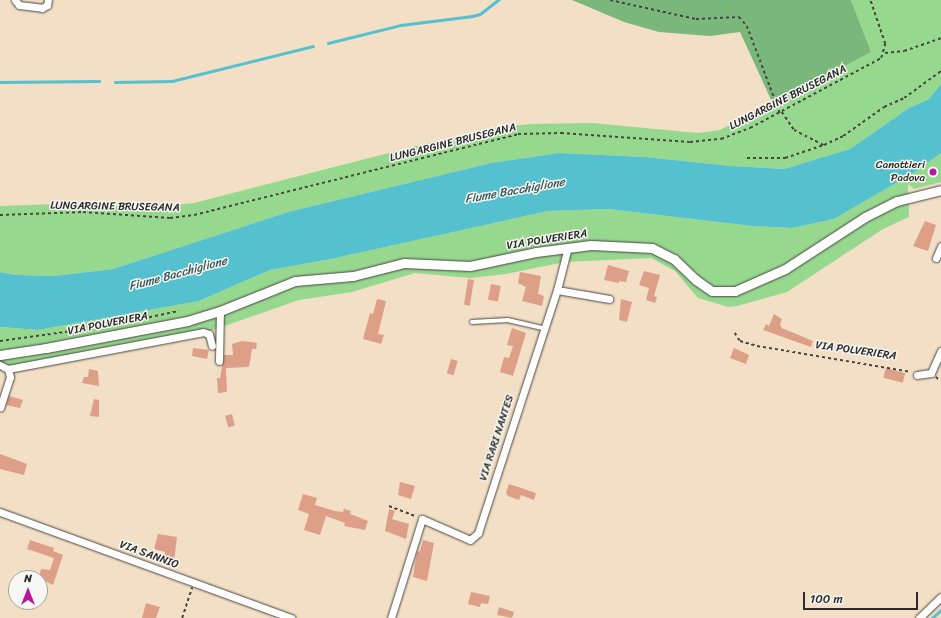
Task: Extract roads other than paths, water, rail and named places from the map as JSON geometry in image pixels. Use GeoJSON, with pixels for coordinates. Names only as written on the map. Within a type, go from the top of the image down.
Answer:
{"type":"FeatureCollection","features":[{"type":"Feature","properties":{"kind":"street"},"geometry":{"type":"LineString","coordinates":[[15,0],[19,5],[42,8],[47,4],[48,0]]}},
{"type":"Feature","properties":{"kind":"street","name":"VIA POLVERIERA"},"geometry":{"type":"LineString","coordinates":[[0,355],[46,348],[172,324],[220,311],[295,281],[352,276],[404,263],[470,266],[568,247],[620,245],[652,248],[674,259],[696,280],[712,290],[735,291],[785,269],[865,218],[897,201],[941,190]]}},
{"type":"Feature","properties":{"kind":"street"},"geometry":{"type":"LineString","coordinates":[[936,258],[941,246]]}},
{"type":"Feature","properties":{"kind":"street","name":"VIA RARI NANTES"},"geometry":{"type":"LineString","coordinates":[[391,618],[422,519],[464,538],[475,538],[543,328],[557,290],[568,247]]}},
{"type":"Feature","properties":{"kind":"street"},"geometry":{"type":"LineString","coordinates":[[557,290],[609,299]]}},
{"type":"Feature","properties":{"kind":"street"},"geometry":{"type":"LineString","coordinates":[[219,362],[220,311]]}},
{"type":"Feature","properties":{"kind":"street"},"geometry":{"type":"LineString","coordinates":[[0,365],[8,369],[203,332],[209,334],[212,346]]}},
{"type":"Feature","properties":{"kind":"street"},"geometry":{"type":"LineString","coordinates":[[917,375],[931,374],[941,351]]}},
{"type":"Feature","properties":{"kind":"street"},"geometry":{"type":"LineString","coordinates":[[0,407],[9,384],[8,369]]}},
{"type":"Feature","properties":{"kind":"street","name":"VIA SANNIO"},"geometry":{"type":"LineString","coordinates":[[0,512],[291,618]]}},
{"type":"Feature","properties":{"kind":"street"},"geometry":{"type":"LineString","coordinates":[[919,618],[941,597]]}},
{"type":"Feature","properties":{"kind":"lane"},"geometry":{"type":"LineString","coordinates":[[472,322],[508,320],[543,328]]}},
{"type":"Feature","properties":{"kind":"water","name":"Fiume Bacchiglione"},"geometry":{"type":"Polygon","coordinates":[[[941,84],[941,153],[915,172],[834,219],[792,228],[752,226],[608,209],[548,211],[331,259],[270,270],[199,301],[38,330],[0,327],[0,272],[16,275],[54,276],[113,269],[288,212],[491,163],[559,153],[645,157],[731,166],[784,169],[850,149],[909,108],[929,99],[941,84]]]}},
{"type":"Feature","properties":{"kind":"waterway"},"geometry":{"type":"LineString","coordinates":[[328,43],[401,25],[480,14],[498,0]]}},
{"type":"Feature","properties":{"kind":"waterway"},"geometry":{"type":"LineString","coordinates":[[115,82],[172,81],[313,46]]}},
{"type":"Feature","properties":{"kind":"waterway"},"geometry":{"type":"LineString","coordinates":[[0,82],[99,81]]}},
{"type":"Feature","properties":{"kind":"waterway"},"geometry":{"type":"LineString","coordinates":[[932,618],[941,610]]}},
{"type":"Feature","properties":{"kind":"place","name":"Canottieri Padova"},"geometry":{"type":"Point","coordinates":[933,172]}}]}
